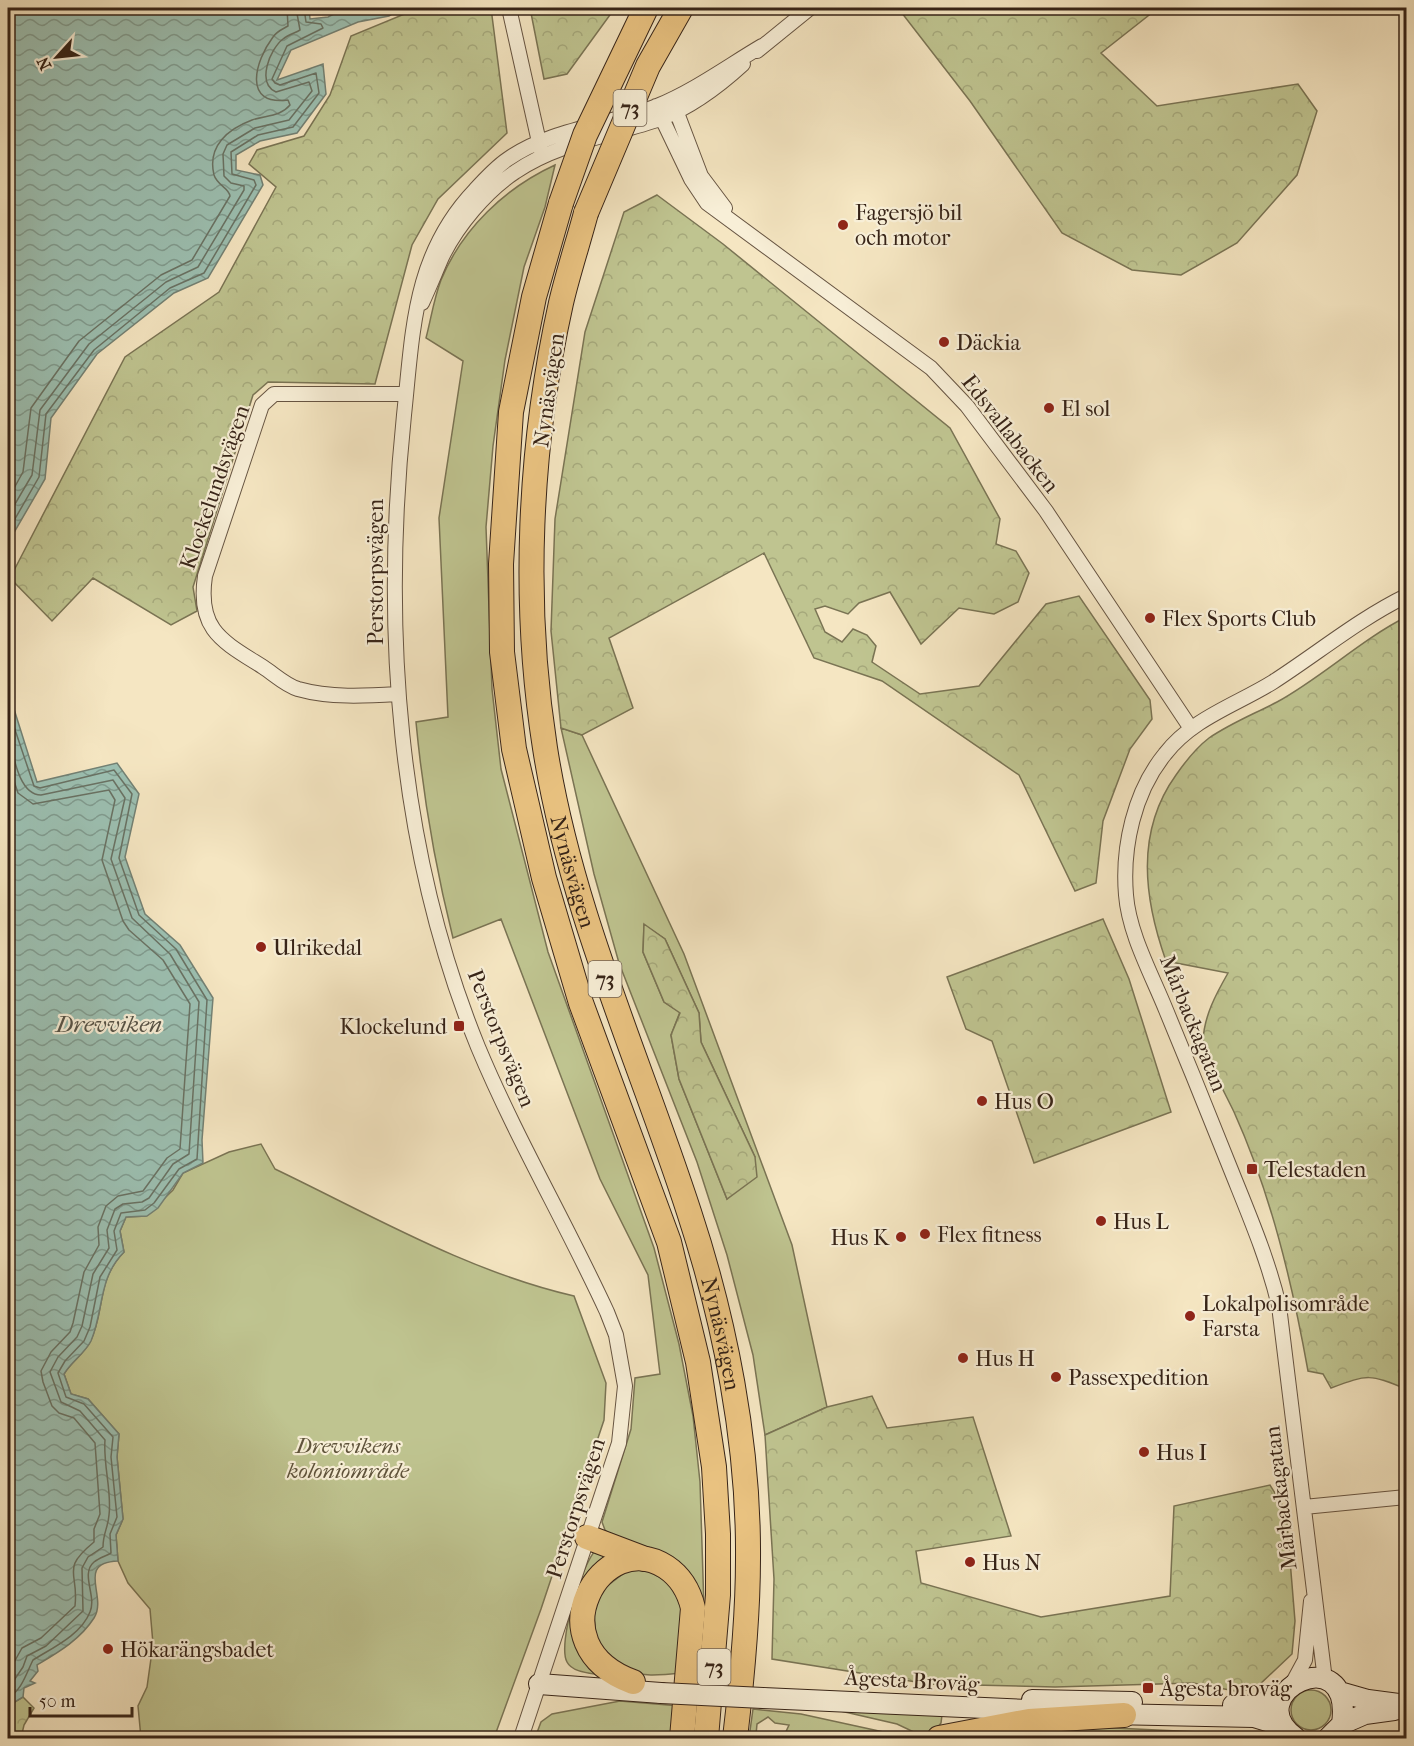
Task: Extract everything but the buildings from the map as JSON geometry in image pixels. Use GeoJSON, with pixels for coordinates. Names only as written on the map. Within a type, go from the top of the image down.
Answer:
{"type":"FeatureCollection","features":[{"type":"Feature","properties":{"kind":"highway","name":"Nynäsvägen"},"geometry":{"type":"LineString","coordinates":[[646,8],[585,135],[561,203],[534,297],[511,412],[501,564],[502,652],[514,749],[544,878],[581,1003],[669,1242],[698,1362],[714,1467],[718,1534],[718,1595],[706,1738]]}},
{"type":"Feature","properties":{"kind":"highway","name":"Nynäsvägen"},"geometry":{"type":"LineString","coordinates":[[681,8],[648,66],[586,213],[561,304],[541,427],[531,563],[534,649],[545,749],[571,867],[608,989],[690,1213],[725,1348],[743,1469],[748,1554],[744,1665],[735,1738]]}},
{"type":"Feature","properties":{"kind":"highway"},"geometry":{"type":"LineString","coordinates":[[587,1537],[659,1562],[674,1572],[687,1590],[693,1608],[682,1738]]}},
{"type":"Feature","properties":{"kind":"highway"},"geometry":{"type":"LineString","coordinates":[[633,1682],[618,1676],[596,1658],[587,1644],[582,1617],[586,1596],[599,1576],[621,1563],[645,1559]]}},
{"type":"Feature","properties":{"kind":"highway"},"geometry":{"type":"LineString","coordinates":[[941,1738],[1029,1721],[1124,1715]]}},
{"type":"Feature","properties":{"kind":"main road","name":"Ågesta Broväg"},"geometry":{"type":"LineString","coordinates":[[540,1680],[939,1701],[1255,1706],[1314,1677],[1368,1700],[1407,1707]]}},
{"type":"Feature","properties":{"kind":"main road","name":"Ågesta Broväg"},"geometry":{"type":"LineString","coordinates":[[540,1680],[633,1682],[661,1688]]}},
{"type":"Feature","properties":{"kind":"main road"},"geometry":{"type":"LineString","coordinates":[[1332,1686],[1344,1712],[1342,1724]]}},
{"type":"Feature","properties":{"kind":"main road","name":"Ågesta Broväg"},"geometry":{"type":"LineString","coordinates":[[1287,1690],[1280,1705],[1289,1732]]}},
{"type":"Feature","properties":{"kind":"main road","name":"Ågesta Broväg"},"geometry":{"type":"LineString","coordinates":[[939,1701],[1124,1715],[1254,1718],[1289,1732]]}},
{"type":"Feature","properties":{"kind":"main road"},"geometry":{"type":"LineString","coordinates":[[939,1701],[950,1721],[941,1738]]}},
{"type":"Feature","properties":{"kind":"main road","name":"Ågesta Broväg"},"geometry":{"type":"LineString","coordinates":[[1328,1738],[1342,1724],[1365,1714],[1407,1707]]}},
{"type":"Feature","properties":{"kind":"street","name":"Perstorpsvägen"},"geometry":{"type":"LineString","coordinates":[[521,1738],[620,1443],[625,1386],[616,1335],[478,1046],[448,961],[432,900],[415,818],[401,732],[393,580],[395,496],[414,318],[442,256],[457,232],[484,199],[540,149],[659,112],[674,105],[762,46],[810,8]]}},
{"type":"Feature","properties":{"kind":"street"},"geometry":{"type":"LineString","coordinates":[[510,11],[540,149]]}},
{"type":"Feature","properties":{"kind":"street","name":"Edsvallabacken"},"geometry":{"type":"LineString","coordinates":[[674,105],[701,176],[714,197],[737,224]]}},
{"type":"Feature","properties":{"kind":"street","name":"Edsvallabacken"},"geometry":{"type":"LineString","coordinates":[[659,112],[700,195],[720,214],[737,224],[931,368],[967,406],[1046,512],[1191,727]]}},
{"type":"Feature","properties":{"kind":"street","name":"Klockelundsvägen"},"geometry":{"type":"LineString","coordinates":[[398,694],[334,695],[297,688],[221,640],[207,619],[201,599],[205,576],[262,405],[274,394],[406,394]]}},
{"type":"Feature","properties":{"kind":"street","name":"Mårbackagatan"},"geometry":{"type":"LineString","coordinates":[[1332,1686],[1313,1593],[1279,1306],[1274,1282],[1254,1225],[1141,946],[1126,896],[1130,830],[1148,779],[1164,754],[1191,727],[1272,683],[1379,610],[1407,596]]}},
{"type":"Feature","properties":{"kind":"street"},"geometry":{"type":"LineString","coordinates":[[1304,1507],[1407,1497]]}},
{"type":"Feature","properties":{"kind":"street","name":"Mårbackagatan"},"geometry":{"type":"LineString","coordinates":[[1287,1690],[1305,1660],[1313,1593]]}},
{"type":"Feature","properties":{"kind":"green space"},"geometry":{"type":"Polygon","coordinates":[[[419,8],[491,8],[507,133],[438,199],[412,245],[375,384],[268,382],[253,395],[193,587],[197,611],[171,625],[93,578],[52,621],[10,578],[125,357],[219,292],[276,187],[249,164],[257,150],[304,136],[330,95],[351,36],[419,8]]]}},
{"type":"Feature","properties":{"kind":"green space"},"geometry":{"type":"Polygon","coordinates":[[[530,8],[615,8],[567,74],[544,79],[530,8]]]}},
{"type":"Feature","properties":{"kind":"green space"},"geometry":{"type":"Polygon","coordinates":[[[898,8],[1158,8],[1101,53],[1157,106],[1298,84],[1317,111],[1297,175],[1237,243],[1181,275],[1132,270],[1062,233],[970,101],[898,8]]]}},
{"type":"Feature","properties":{"kind":"green space"},"geometry":{"type":"Polygon","coordinates":[[[555,165],[545,207],[524,267],[505,360],[493,446],[486,527],[492,689],[501,769],[548,952],[654,1248],[679,1344],[693,1416],[700,1482],[704,1608],[605,1530],[602,1522],[631,1429],[635,1378],[660,1374],[648,1275],[600,1179],[501,919],[453,938],[430,831],[416,722],[448,717],[439,518],[463,361],[426,338],[434,301],[450,261],[473,227],[502,198],[537,174],[555,165]]]}},
{"type":"Feature","properties":{"kind":"green space"},"geometry":{"type":"Polygon","coordinates":[[[657,195],[723,244],[950,428],[1000,519],[996,544],[1016,551],[1029,573],[1018,602],[994,614],[959,608],[921,644],[890,592],[859,603],[848,614],[825,606],[815,609],[825,632],[842,642],[853,629],[867,635],[876,646],[872,662],[920,694],[979,686],[1046,604],[1079,596],[1150,700],[1152,719],[1130,749],[1103,821],[1096,883],[1075,891],[1019,775],[882,681],[814,658],[764,553],[609,638],[633,708],[582,735],[561,728],[551,631],[555,519],[585,332],[624,212],[657,195]]]}},
{"type":"Feature","properties":{"kind":"green space"},"geometry":{"type":"Polygon","coordinates":[[[1406,617],[1406,1389],[1376,1378],[1362,1378],[1331,1388],[1323,1374],[1308,1371],[1279,1239],[1259,1175],[1204,1046],[1208,1014],[1228,973],[1166,961],[1158,938],[1149,890],[1147,866],[1149,843],[1154,819],[1163,797],[1183,765],[1204,742],[1310,682],[1373,636],[1406,617]]]}},
{"type":"Feature","properties":{"kind":"green space"},"geometry":{"type":"Polygon","coordinates":[[[561,728],[582,735],[684,954],[792,1245],[827,1407],[765,1435],[753,1355],[727,1255],[697,1162],[619,963],[594,874],[561,728]],[[644,925],[643,952],[664,1002],[680,1012],[671,1035],[679,1079],[727,1199],[755,1157],[701,1042],[699,1013],[665,939],[644,925]]]}},
{"type":"Feature","properties":{"kind":"green space"},"geometry":{"type":"Polygon","coordinates":[[[1103,919],[1129,979],[1171,1112],[1034,1163],[992,1041],[966,1029],[947,977],[1103,919]]]}},
{"type":"Feature","properties":{"kind":"green space"},"geometry":{"type":"Polygon","coordinates":[[[644,924],[665,939],[699,1013],[701,1042],[755,1157],[757,1177],[727,1199],[679,1079],[671,1035],[680,1013],[664,1002],[643,952],[644,924]]]}},
{"type":"Feature","properties":{"kind":"green space","name":"Drevvikens koloniområde"},"geometry":{"type":"Polygon","coordinates":[[[261,1144],[275,1169],[421,1241],[496,1272],[535,1286],[574,1296],[606,1383],[604,1420],[541,1609],[494,1738],[141,1738],[138,1706],[147,1687],[153,1644],[150,1609],[128,1583],[118,1561],[116,1535],[123,1519],[117,1457],[119,1434],[88,1399],[71,1394],[64,1374],[90,1342],[95,1330],[109,1274],[124,1252],[120,1231],[126,1217],[146,1216],[173,1190],[183,1173],[229,1152],[261,1144]]]}},
{"type":"Feature","properties":{"kind":"green space"},"geometry":{"type":"Polygon","coordinates":[[[872,1396],[887,1428],[973,1417],[1011,1536],[916,1551],[921,1583],[1041,1617],[1170,1596],[1174,1506],[1270,1485],[1286,1511],[1295,1621],[1292,1654],[1258,1686],[1240,1692],[1193,1683],[1055,1687],[929,1684],[772,1659],[774,1579],[765,1435],[827,1407],[872,1396]]]}},
{"type":"Feature","properties":{"kind":"green space"},"geometry":{"type":"Polygon","coordinates":[[[596,1550],[621,1554],[590,1575],[600,1675],[581,1672],[573,1668],[567,1662],[565,1653],[565,1639],[572,1604],[584,1570],[596,1550]]]}},
{"type":"Feature","properties":{"kind":"green space"},"geometry":{"type":"Polygon","coordinates":[[[636,1564],[681,1589],[683,1673],[651,1675],[629,1671],[611,1658],[591,1632],[594,1596],[636,1564]]]}},
{"type":"Feature","properties":{"kind":"green space"},"geometry":{"type":"Polygon","coordinates":[[[1311,1690],[1319,1691],[1325,1696],[1330,1702],[1330,1718],[1325,1724],[1319,1729],[1311,1730],[1303,1729],[1297,1724],[1292,1718],[1291,1710],[1292,1702],[1297,1696],[1303,1691],[1311,1690]]]}},
{"type":"Feature","properties":{"kind":"green space"},"geometry":{"type":"Polygon","coordinates":[[[23,1697],[34,1708],[24,1725],[21,1738],[8,1738],[8,1706],[23,1697]]]}},
{"type":"Feature","properties":{"kind":"green space"},"geometry":{"type":"Polygon","coordinates":[[[620,1701],[680,1706],[677,1738],[535,1738],[541,1722],[552,1714],[620,1701]]]}},
{"type":"Feature","properties":{"kind":"green space"},"geometry":{"type":"Polygon","coordinates":[[[819,1706],[942,1715],[941,1723],[935,1731],[920,1735],[897,1724],[819,1706]]]}},
{"type":"Feature","properties":{"kind":"green space"},"geometry":{"type":"Polygon","coordinates":[[[753,1709],[801,1714],[911,1738],[783,1738],[789,1725],[775,1723],[768,1717],[757,1724],[756,1735],[763,1738],[749,1738],[753,1709]]]}},
{"type":"Feature","properties":{"kind":"green space"},"geometry":{"type":"Polygon","coordinates":[[[1050,1725],[1264,1735],[1270,1738],[974,1738],[1050,1725]]]}},
{"type":"Feature","properties":{"kind":"water"},"geometry":{"type":"Polygon","coordinates":[[[8,8],[309,8],[310,19],[328,17],[346,8],[401,8],[389,16],[358,22],[291,50],[277,80],[323,64],[326,94],[297,133],[260,141],[236,155],[236,170],[260,175],[263,185],[208,278],[174,293],[97,354],[51,418],[45,479],[8,543],[8,8]]]}},
{"type":"Feature","properties":{"kind":"water","name":"Drevviken"},"geometry":{"type":"Polygon","coordinates":[[[8,690],[37,782],[117,763],[139,794],[125,857],[145,914],[180,945],[213,998],[202,1140],[203,1163],[183,1173],[158,1208],[147,1216],[126,1217],[120,1231],[124,1252],[116,1262],[106,1283],[91,1341],[64,1374],[71,1394],[88,1399],[119,1434],[117,1457],[123,1519],[116,1535],[118,1561],[105,1563],[98,1568],[95,1574],[97,1609],[88,1626],[68,1645],[37,1665],[38,1671],[30,1681],[35,1683],[24,1688],[23,1697],[8,1706],[8,690]]]}},
{"type":"Feature","properties":{"kind":"place","name":"Fagersjö bil och motor"},"geometry":{"type":"Point","coordinates":[843,225]}},
{"type":"Feature","properties":{"kind":"place","name":"Däckia"},"geometry":{"type":"Point","coordinates":[944,342]}},
{"type":"Feature","properties":{"kind":"place","name":"El sol"},"geometry":{"type":"Point","coordinates":[1049,408]}},
{"type":"Feature","properties":{"kind":"place","name":"Flex Sports Club"},"geometry":{"type":"Point","coordinates":[1150,618]}},
{"type":"Feature","properties":{"kind":"place","name":"Ulrikedal"},"geometry":{"type":"Point","coordinates":[261,947]}},
{"type":"Feature","properties":{"kind":"place","name":"Klockelund"},"geometry":{"type":"Point","coordinates":[459,1026]}},
{"type":"Feature","properties":{"kind":"place","name":"Hus O"},"geometry":{"type":"Point","coordinates":[982,1101]}},
{"type":"Feature","properties":{"kind":"place","name":"Telestaden"},"geometry":{"type":"Point","coordinates":[1252,1169]}},
{"type":"Feature","properties":{"kind":"place","name":"Hus L"},"geometry":{"type":"Point","coordinates":[1101,1221]}},
{"type":"Feature","properties":{"kind":"place","name":"Flex fitness"},"geometry":{"type":"Point","coordinates":[925,1234]}},
{"type":"Feature","properties":{"kind":"place","name":"Hus K"},"geometry":{"type":"Point","coordinates":[901,1237]}},
{"type":"Feature","properties":{"kind":"place","name":"Lokalpolisområde Farsta"},"geometry":{"type":"Point","coordinates":[1190,1316]}},
{"type":"Feature","properties":{"kind":"place","name":"Hus H"},"geometry":{"type":"Point","coordinates":[963,1358]}},
{"type":"Feature","properties":{"kind":"place","name":"Passexpedition"},"geometry":{"type":"Point","coordinates":[1056,1377]}},
{"type":"Feature","properties":{"kind":"place","name":"Hus I"},"geometry":{"type":"Point","coordinates":[1144,1452]}},
{"type":"Feature","properties":{"kind":"place","name":"Hus N"},"geometry":{"type":"Point","coordinates":[970,1562]}},
{"type":"Feature","properties":{"kind":"place","name":"Hökarängsbadet"},"geometry":{"type":"Point","coordinates":[108,1649]}},
{"type":"Feature","properties":{"kind":"place","name":"Ågesta broväg"},"geometry":{"type":"Point","coordinates":[1148,1688]}}]}
